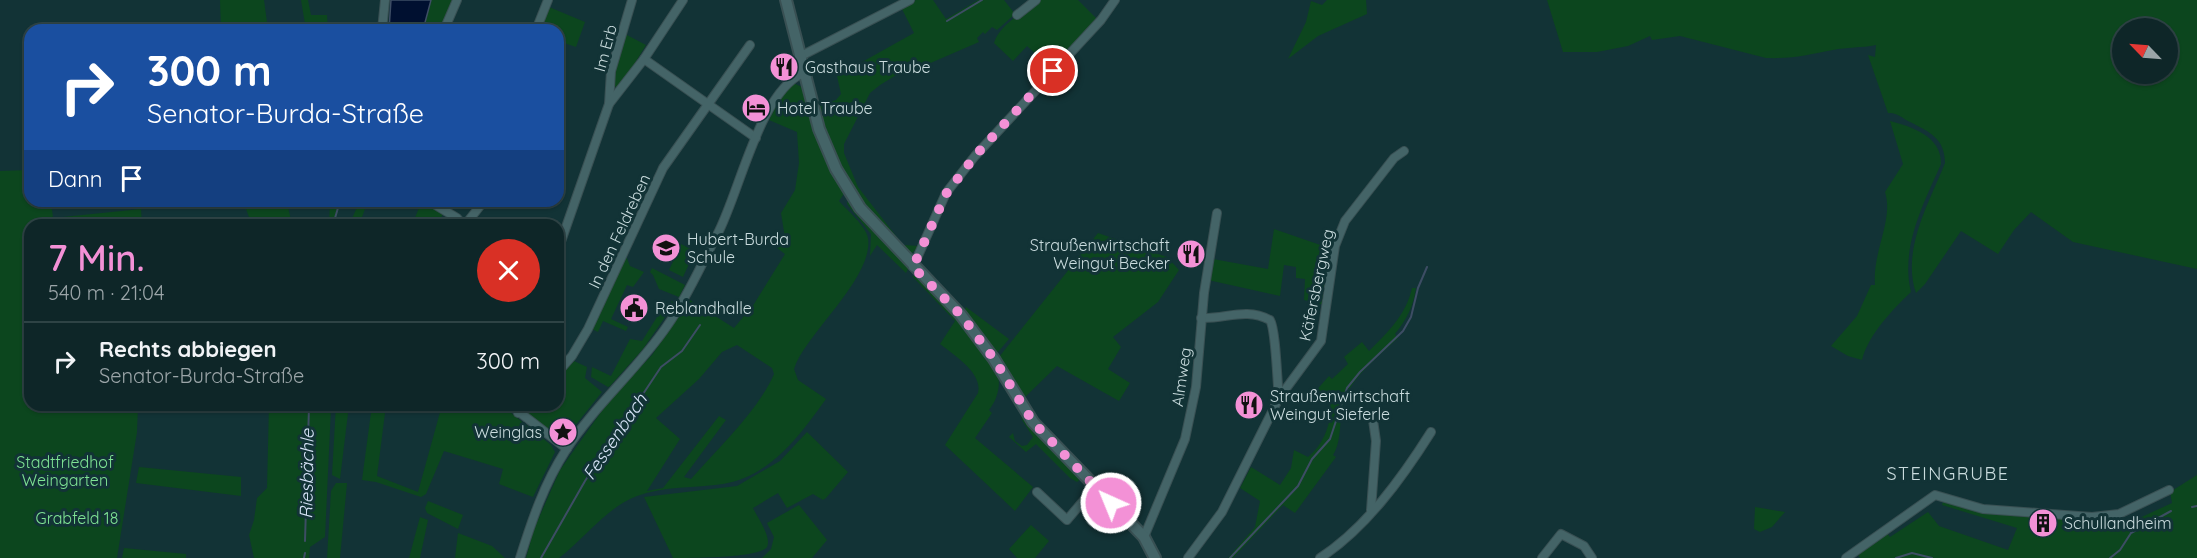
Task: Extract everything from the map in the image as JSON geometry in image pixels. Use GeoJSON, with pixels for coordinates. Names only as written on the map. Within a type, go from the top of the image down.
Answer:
{"type":"FeatureCollection","features":[{"type":"Feature","properties":{"kind":"street"},"geometry":{"type":"LineString","coordinates":[[383,24],[385,0]]}},
{"type":"Feature","properties":{"kind":"street"},"geometry":{"type":"LineString","coordinates":[[447,24],[457,0]]}},
{"type":"Feature","properties":{"kind":"street"},"geometry":{"type":"LineString","coordinates":[[538,24],[548,0]]}},
{"type":"Feature","properties":{"kind":"street","name":"Im Erb"},"geometry":{"type":"LineString","coordinates":[[609,104],[609,81],[632,0]]}},
{"type":"Feature","properties":{"kind":"street"},"geometry":{"type":"LineString","coordinates":[[564,233],[609,104],[644,59],[684,0]]}},
{"type":"Feature","properties":{"kind":"street"},"geometry":{"type":"LineString","coordinates":[[786,0],[819,129],[836,169],[860,208],[913,267],[961,315],[994,359],[1033,422],[1144,537],[1155,558]]}},
{"type":"Feature","properties":{"kind":"street"},"geometry":{"type":"LineString","coordinates":[[799,57],[910,0]]}},
{"type":"Feature","properties":{"kind":"street"},"geometry":{"type":"LineString","coordinates":[[1017,15],[1036,0]]}},
{"type":"Feature","properties":{"kind":"street"},"geometry":{"type":"LineString","coordinates":[[913,267],[946,194],[975,156],[1101,20],[1115,0]]}},
{"type":"Feature","properties":{"kind":"street","name":"In den Feldreben"},"geometry":{"type":"LineString","coordinates":[[564,365],[588,329],[657,179],[750,45]]}},
{"type":"Feature","properties":{"kind":"street"},"geometry":{"type":"LineString","coordinates":[[644,59],[756,138]]}},
{"type":"Feature","properties":{"kind":"street"},"geometry":{"type":"LineString","coordinates":[[520,558],[538,499],[567,449],[651,348],[681,303],[723,223],[756,138],[785,85],[803,73]]}},
{"type":"Feature","properties":{"kind":"street","name":"Käfersbergweg"},"geometry":{"type":"LineString","coordinates":[[1188,558],[1222,512],[1279,398],[1321,341],[1335,246],[1345,220],[1394,158],[1404,151]]}},
{"type":"Feature","properties":{"kind":"street"},"geometry":{"type":"LineString","coordinates":[[439,207],[458,219]]}},
{"type":"Feature","properties":{"kind":"street"},"geometry":{"type":"LineString","coordinates":[[469,219],[479,207]]}},
{"type":"Feature","properties":{"kind":"street","name":"Almweg"},"geometry":{"type":"LineString","coordinates":[[1144,537],[1185,439],[1196,387],[1201,318],[1217,213]]}},
{"type":"Feature","properties":{"kind":"street","name":"Käfersbergweg"},"geometry":{"type":"LineString","coordinates":[[1201,318],[1220,318],[1238,312],[1270,320],[1275,327],[1274,359],[1279,398]]}},
{"type":"Feature","properties":{"kind":"street"},"geometry":{"type":"LineString","coordinates":[[518,413],[567,449]]}},
{"type":"Feature","properties":{"kind":"street"},"geometry":{"type":"LineString","coordinates":[[1371,510],[1376,441],[1373,420]]}},
{"type":"Feature","properties":{"kind":"street"},"geometry":{"type":"LineString","coordinates":[[1320,558],[1341,544],[1404,474],[1431,432]]}},
{"type":"Feature","properties":{"kind":"street"},"geometry":{"type":"LineString","coordinates":[[1037,492],[1066,520],[1095,487]]}},
{"type":"Feature","properties":{"kind":"street"},"geometry":{"type":"LineString","coordinates":[[1846,558],[1935,495],[1983,509],[2092,517],[2119,514],[2169,490]]}},
{"type":"Feature","properties":{"kind":"street"},"geometry":{"type":"LineString","coordinates":[[1542,558],[1561,534],[1584,546],[1592,558]]}},
{"type":"Feature","properties":{"kind":"green space"},"geometry":{"type":"Polygon","coordinates":[[[220,0],[264,0],[267,24],[221,24],[220,0]]]}},
{"type":"Feature","properties":{"kind":"green space"},"geometry":{"type":"Polygon","coordinates":[[[301,0],[308,0],[311,15],[327,15],[328,24],[305,24],[301,0]]]}},
{"type":"Feature","properties":{"kind":"green space"},"geometry":{"type":"Polygon","coordinates":[[[431,0],[453,0],[443,24],[425,24],[431,0]]]}},
{"type":"Feature","properties":{"kind":"green space"},"geometry":{"type":"Polygon","coordinates":[[[916,0],[933,0],[946,19],[978,0],[1004,0],[1015,14],[997,30],[992,27],[985,34],[983,32],[977,38],[979,42],[919,68],[898,74],[880,85],[870,93],[844,144],[844,153],[858,187],[903,245],[919,246],[910,255],[868,214],[838,167],[816,107],[836,100],[841,94],[837,76],[914,33],[902,9],[916,0]]]}},
{"type":"Feature","properties":{"kind":"green space"},"geometry":{"type":"Polygon","coordinates":[[[1039,0],[1078,0],[1098,20],[1046,74],[1043,71],[1048,65],[1027,46],[1013,61],[994,43],[1007,24],[1039,0]]]}},
{"type":"Feature","properties":{"kind":"green space"},"geometry":{"type":"Polygon","coordinates":[[[1327,0],[1366,0],[1367,14],[1318,36],[1288,59],[1306,22],[1311,1],[1322,5],[1327,0]]]}},
{"type":"Feature","properties":{"kind":"green space"},"geometry":{"type":"Polygon","coordinates":[[[1547,0],[2197,0],[2197,269],[2073,242],[2031,212],[2014,230],[1998,254],[1961,231],[1925,284],[1916,293],[1912,277],[1915,243],[1925,209],[1945,163],[1944,155],[1939,142],[1930,133],[1897,114],[1888,113],[1868,55],[1875,57],[1876,45],[1792,57],[1766,58],[1680,36],[1652,40],[1650,36],[1628,46],[1597,52],[1563,52],[1547,0]]]}},
{"type":"Feature","properties":{"kind":"green space"},"geometry":{"type":"Polygon","coordinates":[[[549,7],[585,22],[576,47],[564,43],[564,24],[542,24],[549,7]]]}},
{"type":"Feature","properties":{"kind":"green space"},"geometry":{"type":"Polygon","coordinates":[[[625,34],[646,45],[622,84],[617,88],[613,85],[612,76],[625,34]]]}},
{"type":"Feature","properties":{"kind":"green space"},"geometry":{"type":"Polygon","coordinates":[[[793,83],[802,87],[817,133],[845,192],[839,201],[860,223],[868,238],[867,254],[861,270],[811,339],[794,369],[798,380],[826,399],[795,440],[770,463],[756,472],[740,480],[723,484],[669,489],[637,496],[606,515],[559,558],[526,558],[534,529],[560,470],[611,398],[652,355],[690,300],[734,328],[754,304],[785,254],[777,248],[779,241],[786,244],[781,213],[795,190],[799,163],[797,132],[769,120],[779,100],[793,83]],[[737,345],[722,352],[699,379],[656,418],[680,439],[647,491],[663,488],[719,416],[726,420],[684,477],[691,479],[737,429],[758,402],[774,374],[772,368],[737,345]]]}},
{"type":"Feature","properties":{"kind":"green space"},"geometry":{"type":"Polygon","coordinates":[[[1890,121],[1917,130],[1931,140],[1937,147],[1941,164],[1921,210],[1911,242],[1908,275],[1911,292],[1875,332],[1862,360],[1848,356],[1831,346],[1857,316],[1871,285],[1875,285],[1877,260],[1887,214],[1885,192],[1903,164],[1890,121]]]}},
{"type":"Feature","properties":{"kind":"green space","name":"Stadtfriedhof Weingarten"},"geometry":{"type":"Polygon","coordinates":[[[24,170],[24,207],[52,207],[53,218],[141,209],[142,219],[24,219],[24,411],[138,411],[137,432],[117,558],[0,558],[0,171],[24,170]]]}},
{"type":"Feature","properties":{"kind":"green space"},"geometry":{"type":"Polygon","coordinates":[[[848,200],[881,240],[909,267],[906,273],[877,245],[870,256],[871,234],[847,204],[848,200]]]}},
{"type":"Feature","properties":{"kind":"green space"},"geometry":{"type":"Polygon","coordinates":[[[245,207],[288,207],[291,219],[250,219],[245,207]]]}},
{"type":"Feature","properties":{"kind":"green space"},"geometry":{"type":"Polygon","coordinates":[[[330,207],[339,207],[336,219],[329,219],[330,207]]]}},
{"type":"Feature","properties":{"kind":"green space"},"geometry":{"type":"Polygon","coordinates":[[[357,207],[365,207],[361,219],[352,219],[357,207]]]}},
{"type":"Feature","properties":{"kind":"green space"},"geometry":{"type":"Polygon","coordinates":[[[419,207],[429,207],[443,214],[440,219],[414,219],[419,207]]]}},
{"type":"Feature","properties":{"kind":"green space"},"geometry":{"type":"Polygon","coordinates":[[[1274,229],[1332,249],[1324,305],[1304,300],[1305,279],[1296,278],[1296,267],[1284,265],[1280,296],[1208,280],[1213,259],[1268,269],[1274,229]]]}},
{"type":"Feature","properties":{"kind":"green space"},"geometry":{"type":"Polygon","coordinates":[[[1098,233],[1167,257],[1179,270],[1158,302],[1113,337],[1121,347],[1108,369],[1130,383],[1119,401],[1057,366],[1022,400],[999,357],[1098,233]]]}},
{"type":"Feature","properties":{"kind":"green space"},"geometry":{"type":"Polygon","coordinates":[[[681,244],[695,251],[683,277],[669,270],[681,244]]]}},
{"type":"Feature","properties":{"kind":"green space"},"geometry":{"type":"Polygon","coordinates":[[[626,256],[630,266],[644,272],[633,287],[627,285],[611,319],[628,327],[626,331],[603,321],[598,332],[592,329],[626,256]]]}},
{"type":"Feature","properties":{"kind":"green space"},"geometry":{"type":"Polygon","coordinates":[[[652,268],[685,285],[679,297],[659,289],[650,272],[652,268]]]}},
{"type":"Feature","properties":{"kind":"green space"},"geometry":{"type":"Polygon","coordinates":[[[912,276],[916,276],[963,324],[994,365],[999,380],[997,394],[989,410],[992,413],[975,438],[1033,487],[1015,511],[945,445],[978,393],[978,386],[976,378],[966,365],[940,344],[955,321],[912,276]]]}},
{"type":"Feature","properties":{"kind":"green space"},"geometry":{"type":"Polygon","coordinates":[[[1412,288],[1416,288],[1413,301],[1406,318],[1395,334],[1398,338],[1358,376],[1347,394],[1343,404],[1338,444],[1333,455],[1336,457],[1295,513],[1283,505],[1233,558],[1228,558],[1255,527],[1260,501],[1240,488],[1251,467],[1280,485],[1291,468],[1294,450],[1308,457],[1314,452],[1326,432],[1331,408],[1330,401],[1313,394],[1329,376],[1332,379],[1348,364],[1344,357],[1362,342],[1369,351],[1383,337],[1401,315],[1412,288]]]}},
{"type":"Feature","properties":{"kind":"green space"},"geometry":{"type":"Polygon","coordinates":[[[672,301],[674,304],[643,349],[610,386],[591,377],[592,367],[611,376],[630,339],[642,341],[662,309],[672,301]]]}},
{"type":"Feature","properties":{"kind":"green space"},"geometry":{"type":"Polygon","coordinates":[[[966,307],[1009,339],[998,352],[993,351],[976,326],[963,313],[966,307]]]}},
{"type":"Feature","properties":{"kind":"green space"},"geometry":{"type":"Polygon","coordinates":[[[574,361],[587,367],[585,378],[602,392],[566,437],[562,438],[530,419],[528,414],[530,411],[564,411],[564,372],[574,361]]]}},
{"type":"Feature","properties":{"kind":"green space"},"geometry":{"type":"Polygon","coordinates":[[[269,411],[331,411],[325,537],[310,547],[309,558],[254,558],[249,535],[257,498],[267,488],[269,411]]]}},
{"type":"Feature","properties":{"kind":"green space"},"geometry":{"type":"Polygon","coordinates":[[[336,411],[348,411],[340,479],[332,475],[336,411]]]}},
{"type":"Feature","properties":{"kind":"green space"},"geometry":{"type":"Polygon","coordinates":[[[371,411],[385,411],[377,476],[418,492],[440,411],[508,411],[551,445],[555,452],[533,497],[499,484],[503,469],[444,451],[426,494],[421,497],[376,482],[362,480],[371,411]]]}},
{"type":"Feature","properties":{"kind":"green space"},"geometry":{"type":"Polygon","coordinates":[[[1020,412],[1041,438],[1081,479],[1077,482],[1070,478],[1036,444],[1026,452],[1009,437],[1013,433],[1015,441],[1022,446],[1027,445],[1033,437],[1022,420],[1020,412]]]}},
{"type":"Feature","properties":{"kind":"green space"},"geometry":{"type":"Polygon","coordinates":[[[807,432],[848,472],[826,498],[823,500],[813,494],[787,508],[778,493],[753,508],[767,538],[767,547],[762,551],[724,557],[673,558],[644,497],[737,486],[780,461],[807,432]]]}},
{"type":"Feature","properties":{"kind":"green space"},"geometry":{"type":"Polygon","coordinates":[[[139,467],[241,477],[241,496],[136,483],[139,467]]]}},
{"type":"Feature","properties":{"kind":"green space"},"geometry":{"type":"Polygon","coordinates":[[[2197,475],[2197,558],[1860,558],[1856,552],[1886,532],[1890,537],[1928,512],[1939,526],[2008,550],[2017,528],[1942,505],[1943,502],[1977,511],[2023,517],[2027,513],[2119,516],[2122,526],[2172,503],[2170,492],[2197,475]]]}},
{"type":"Feature","properties":{"kind":"green space"},"geometry":{"type":"Polygon","coordinates":[[[336,483],[347,483],[340,558],[327,558],[331,491],[336,483]]]}},
{"type":"Feature","properties":{"kind":"green space"},"geometry":{"type":"Polygon","coordinates":[[[428,501],[463,515],[458,529],[427,513],[425,508],[428,501]]]}},
{"type":"Feature","properties":{"kind":"green space"},"geometry":{"type":"Polygon","coordinates":[[[799,505],[827,540],[812,558],[762,558],[771,549],[774,537],[767,523],[799,505]]]}},
{"type":"Feature","properties":{"kind":"green space"},"geometry":{"type":"Polygon","coordinates":[[[1755,507],[1785,512],[1772,527],[1760,532],[1754,529],[1755,507]]]}},
{"type":"Feature","properties":{"kind":"green space"},"geometry":{"type":"Polygon","coordinates":[[[420,517],[428,520],[420,558],[409,558],[420,517]]]}},
{"type":"Feature","properties":{"kind":"green space"},"geometry":{"type":"Polygon","coordinates":[[[1031,525],[1049,541],[1035,558],[1017,558],[1009,549],[1031,525]]]}},
{"type":"Feature","properties":{"kind":"green space"},"geometry":{"type":"Polygon","coordinates":[[[458,533],[492,546],[505,558],[455,558],[458,533]]]}},
{"type":"Feature","properties":{"kind":"green space"},"geometry":{"type":"Polygon","coordinates":[[[124,548],[186,554],[186,558],[122,558],[124,548]]]}},
{"type":"Feature","properties":{"kind":"water"},"geometry":{"type":"Polygon","coordinates":[[[391,0],[431,0],[425,24],[389,24],[391,0]]]}},
{"type":"Feature","properties":{"kind":"waterway","name":"Fessenbach"},"geometry":{"type":"LineString","coordinates":[[947,21],[982,0]]}},
{"type":"Feature","properties":{"kind":"waterway","name":"Riesbächle"},"geometry":{"type":"LineString","coordinates":[[335,219],[338,207]]}},
{"type":"Feature","properties":{"kind":"waterway"},"geometry":{"type":"LineString","coordinates":[[1230,558],[1298,486],[1312,459],[1330,439],[1347,388],[1360,372],[1403,331],[1411,317],[1418,288],[1427,267]]}},
{"type":"Feature","properties":{"kind":"waterway","name":"Fessenbach"},"geometry":{"type":"LineString","coordinates":[[541,558],[585,481],[661,367],[682,351],[700,325]]}},
{"type":"Feature","properties":{"kind":"waterway","name":"Riesbächle"},"geometry":{"type":"LineString","coordinates":[[305,541],[309,411]]}},
{"type":"Feature","properties":{"kind":"waterway"},"geometry":{"type":"LineString","coordinates":[[2192,507],[2197,506]]}},
{"type":"Feature","properties":{"kind":"waterway"},"geometry":{"type":"LineString","coordinates":[[2110,558],[2120,550],[2131,533],[2171,511]]}},
{"type":"Feature","properties":{"kind":"waterway","name":"Riesbächle"},"geometry":{"type":"LineString","coordinates":[[304,558],[305,553]]}},
{"type":"Feature","properties":{"kind":"waterway"},"geometry":{"type":"LineString","coordinates":[[1896,558],[1912,553],[1932,558]]}},
{"type":"Feature","properties":{"kind":"place","name":"Gasthaus Traube"},"geometry":{"type":"Point","coordinates":[784,67]}},
{"type":"Feature","properties":{"kind":"place","name":"Hotel Traube"},"geometry":{"type":"Point","coordinates":[756,108]}},
{"type":"Feature","properties":{"kind":"place","name":"Hubert-Burda Schule"},"geometry":{"type":"Point","coordinates":[666,248]}},
{"type":"Feature","properties":{"kind":"place","name":"Straußenwirtschaft Weingut Becker"},"geometry":{"type":"Point","coordinates":[1191,254]}},
{"type":"Feature","properties":{"kind":"place","name":"Reblandhalle"},"geometry":{"type":"Point","coordinates":[634,308]}},
{"type":"Feature","properties":{"kind":"place","name":"Straußenwirtschaft Weingut Sieferle"},"geometry":{"type":"Point","coordinates":[1249,405]}},
{"type":"Feature","properties":{"kind":"place","name":"Weinglas"},"geometry":{"type":"Point","coordinates":[563,432]}},
{"type":"Feature","properties":{"kind":"place","name":"Schullandheim"},"geometry":{"type":"Point","coordinates":[2043,523]}},
{"type":"Feature","properties":{"kind":"district","name":"STEINGRUBE"},"geometry":{"type":"Point","coordinates":[1948,474]}},
{"type":"Feature","properties":{"kind":"route"},"geometry":{"type":"LineString","coordinates":[[1053,71],[975,156],[946,194],[913,267],[961,315],[994,359],[1009,387],[1033,422],[1111,503]]}},
{"type":"Feature","properties":{"kind":"park label","name":"Grabfeld 18"},"geometry":{"type":"Point","coordinates":[77,518]}}]}
